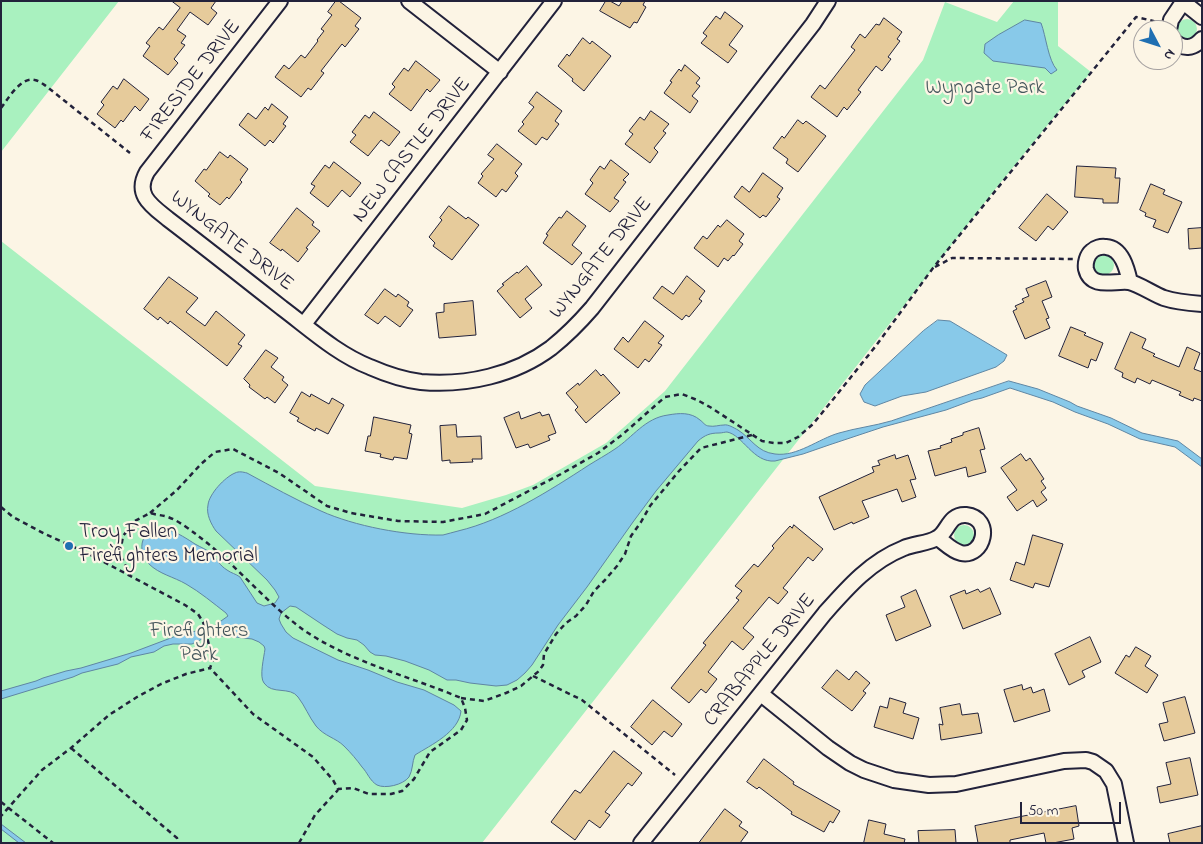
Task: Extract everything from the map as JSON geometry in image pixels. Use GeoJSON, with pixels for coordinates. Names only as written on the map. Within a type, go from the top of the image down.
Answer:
{"type":"FeatureCollection","features":[{"type":"Feature","properties":{"kind":"street","name":"FIRESIDE DRIVE"},"geometry":{"type":"LineString","coordinates":[[143,191],[147,172],[280,1]]}},
{"type":"Feature","properties":{"kind":"street"},"geometry":{"type":"LineString","coordinates":[[409,1],[500,72]]}},
{"type":"Feature","properties":{"kind":"street","name":"NEW CASTLE DRIVE"},"geometry":{"type":"LineString","coordinates":[[304,324],[554,1]]}},
{"type":"Feature","properties":{"kind":"street","name":"WYNGATE DRIVE"},"geometry":{"type":"LineString","coordinates":[[143,191],[151,205],[347,356],[369,367],[397,377],[419,382],[455,382],[481,378],[516,368],[550,349],[577,325],[813,24],[828,1]]}},
{"type":"Feature","properties":{"kind":"street"},"geometry":{"type":"LineString","coordinates":[[1170,20],[1182,2],[1202,17]]}},
{"type":"Feature","properties":{"kind":"street"},"geometry":{"type":"LineString","coordinates":[[1183,47],[1187,48],[1196,45],[1202,39]]}},
{"type":"Feature","properties":{"kind":"street"},"geometry":{"type":"LineString","coordinates":[[1130,282],[1164,298],[1202,304]]}},
{"type":"Feature","properties":{"kind":"street","name":"CRABAPPLE DRIVE"},"geometry":{"type":"LineString","coordinates":[[641,843],[825,613],[852,583],[872,566],[894,552],[938,538]]}},
{"type":"Feature","properties":{"kind":"street"},"geometry":{"type":"LineString","coordinates":[[761,694],[828,748],[850,763],[894,780],[929,785],[956,784],[1064,761],[1086,760],[1093,762],[1106,771],[1114,784],[1126,843]]}},
{"type":"Feature","properties":{"kind":"path"},"geometry":{"type":"LineString","coordinates":[[1134,20],[1136,17],[1145,20]]}},
{"type":"Feature","properties":{"kind":"path"},"geometry":{"type":"LineString","coordinates":[[131,577],[120,554],[123,536],[135,521],[150,513],[177,490],[215,452],[233,449],[279,473],[327,506],[351,514],[398,521],[443,522],[485,514],[561,474],[598,453],[665,397],[682,394],[697,400],[762,441],[786,442],[798,437],[814,424],[875,347],[933,268],[1133,21]]}},
{"type":"Feature","properties":{"kind":"path"},"geometry":{"type":"LineString","coordinates":[[1,108],[18,86],[26,80],[34,79],[46,86],[130,153]]}},
{"type":"Feature","properties":{"kind":"path"},"geometry":{"type":"LineString","coordinates":[[933,268],[952,258],[1078,259]]}},
{"type":"Feature","properties":{"kind":"path"},"geometry":{"type":"LineString","coordinates":[[150,513],[170,518],[195,534],[214,549],[284,615],[305,631],[334,648],[369,664],[461,698],[484,701],[521,686],[539,671],[543,666],[544,654],[556,634],[566,622],[576,616],[586,605],[594,591],[617,566],[625,554],[631,536],[650,506],[701,448],[752,435]]}},
{"type":"Feature","properties":{"kind":"path"},"geometry":{"type":"LineString","coordinates":[[1,507],[13,517],[87,553],[198,614],[203,622],[213,660],[210,668]]}},
{"type":"Feature","properties":{"kind":"path"},"geometry":{"type":"LineString","coordinates":[[1,816],[42,770],[109,715],[161,684],[186,674],[210,668]]}},
{"type":"Feature","properties":{"kind":"path"},"geometry":{"type":"LineString","coordinates":[[210,668],[253,714],[313,757],[333,780],[338,790]]}},
{"type":"Feature","properties":{"kind":"path"},"geometry":{"type":"LineString","coordinates":[[533,676],[582,700],[675,774]]}},
{"type":"Feature","properties":{"kind":"path"},"geometry":{"type":"LineString","coordinates":[[299,843],[315,815],[338,790],[353,788],[369,794],[391,794],[402,791],[414,779],[430,752],[461,730],[467,720],[461,698]]}},
{"type":"Feature","properties":{"kind":"path"},"geometry":{"type":"LineString","coordinates":[[71,748],[177,838],[178,843]]}},
{"type":"Feature","properties":{"kind":"path"},"geometry":{"type":"LineString","coordinates":[[1,802],[53,843]]}},
{"type":"Feature","properties":{"kind":"green space"},"geometry":{"type":"Polygon","coordinates":[[[1,1],[119,1],[1,152],[1,1]]]}},
{"type":"Feature","properties":{"kind":"green space","name":"Firefighters Park"},"geometry":{"type":"Polygon","coordinates":[[[1014,1],[1058,1],[1058,46],[1091,72],[997,187],[482,843],[1,843],[1,241],[315,486],[462,508],[533,485],[606,443],[665,391],[923,60],[945,2],[997,22],[1014,1]]]}},
{"type":"Feature","properties":{"kind":"green space"},"geometry":{"type":"Polygon","coordinates":[[[1183,20],[1191,20],[1197,29],[1194,36],[1187,39],[1183,38],[1183,20]]]}},
{"type":"Feature","properties":{"kind":"green space"},"geometry":{"type":"Polygon","coordinates":[[[1104,255],[1111,258],[1114,265],[1111,272],[1104,275],[1097,272],[1094,265],[1097,258],[1104,255]]]}},
{"type":"Feature","properties":{"kind":"green space"},"geometry":{"type":"Polygon","coordinates":[[[964,525],[971,528],[974,535],[971,542],[964,545],[957,542],[954,535],[957,528],[964,525]]]}},
{"type":"Feature","properties":{"kind":"water"},"geometry":{"type":"Polygon","coordinates":[[[1025,20],[1041,23],[1049,54],[1057,70],[1051,74],[1045,68],[993,61],[984,53],[985,44],[1025,20]]]}},
{"type":"Feature","properties":{"kind":"water"},"geometry":{"type":"Polygon","coordinates":[[[938,320],[950,321],[1007,355],[1004,361],[996,367],[926,392],[902,396],[875,406],[864,402],[860,394],[865,385],[923,331],[938,320]]]}},
{"type":"Feature","properties":{"kind":"water"},"geometry":{"type":"Polygon","coordinates":[[[1009,381],[1038,389],[1111,418],[1142,433],[1178,441],[1202,459],[1202,467],[1175,447],[1140,439],[1053,402],[1010,388],[946,410],[883,427],[803,454],[775,461],[760,458],[733,434],[727,432],[713,433],[698,441],[656,491],[558,625],[532,665],[517,680],[507,685],[496,686],[447,680],[429,670],[405,661],[375,655],[357,640],[337,634],[296,607],[290,606],[281,613],[279,619],[281,624],[293,638],[338,660],[424,690],[454,705],[461,711],[459,719],[450,732],[415,755],[409,777],[394,786],[380,786],[370,779],[344,746],[316,726],[295,694],[267,687],[262,676],[265,649],[259,642],[252,639],[227,636],[206,637],[192,644],[164,646],[154,652],[131,657],[118,664],[82,673],[1,699],[1,691],[131,653],[184,633],[203,630],[214,626],[228,616],[196,590],[157,570],[147,562],[143,553],[142,543],[148,533],[154,529],[161,528],[175,532],[208,551],[224,568],[240,577],[257,603],[264,606],[275,603],[279,597],[275,590],[216,531],[208,515],[209,501],[214,491],[236,472],[247,473],[312,507],[349,521],[397,532],[443,535],[492,520],[526,504],[612,451],[646,424],[660,417],[672,414],[685,414],[696,417],[708,426],[726,425],[738,430],[764,451],[783,454],[799,450],[839,433],[891,421],[1009,381]]]}},
{"type":"Feature","properties":{"kind":"water"},"geometry":{"type":"Polygon","coordinates":[[[1,824],[26,843],[19,843],[1,829],[1,824]]]}},
{"type":"Feature","properties":{"kind":"building"},"geometry":{"type":"Polygon","coordinates":[[[172,1],[216,1],[211,8],[217,13],[208,25],[190,12],[177,30],[186,36],[181,43],[185,45],[174,59],[178,63],[168,75],[143,56],[150,46],[146,43],[159,27],[163,30],[180,8],[172,1]]]}},
{"type":"Feature","properties":{"kind":"building"},"geometry":{"type":"Polygon","coordinates":[[[336,1],[339,1],[361,18],[355,26],[359,29],[345,47],[342,44],[321,71],[324,73],[311,90],[308,88],[301,97],[275,77],[284,65],[289,69],[301,55],[305,58],[324,31],[321,29],[332,15],[328,12],[336,1]]]}},
{"type":"Feature","properties":{"kind":"building"},"geometry":{"type":"Polygon","coordinates":[[[606,1],[619,6],[622,1],[645,1],[643,5],[646,7],[637,23],[634,22],[630,28],[600,11],[606,1]]]}},
{"type":"Feature","properties":{"kind":"building"},"geometry":{"type":"Polygon","coordinates":[[[725,12],[743,26],[729,45],[737,51],[728,63],[701,43],[707,36],[703,33],[716,16],[720,19],[725,12]]]}},
{"type":"Feature","properties":{"kind":"building"},"geometry":{"type":"Polygon","coordinates":[[[884,18],[902,32],[897,39],[900,41],[888,57],[891,59],[882,71],[876,66],[858,90],[861,92],[847,110],[844,107],[837,117],[811,97],[820,85],[825,89],[855,50],[851,47],[860,34],[865,38],[876,24],[879,25],[884,18]]]}},
{"type":"Feature","properties":{"kind":"building"},"geometry":{"type":"Polygon","coordinates":[[[583,38],[590,44],[592,41],[611,56],[584,91],[558,66],[567,54],[569,56],[583,38]]]}},
{"type":"Feature","properties":{"kind":"building"},"geometry":{"type":"Polygon","coordinates":[[[416,61],[440,80],[430,92],[427,89],[411,111],[389,94],[395,87],[392,84],[404,68],[408,71],[416,61]]]}},
{"type":"Feature","properties":{"kind":"building"},"geometry":{"type":"Polygon","coordinates":[[[685,65],[700,78],[696,83],[700,86],[692,96],[698,101],[690,113],[664,93],[679,69],[681,71],[685,65]]]}},
{"type":"Feature","properties":{"kind":"building"},"geometry":{"type":"Polygon","coordinates":[[[124,79],[149,99],[140,111],[135,106],[123,122],[121,120],[115,128],[97,114],[104,105],[101,102],[113,86],[117,89],[124,79]]]}},
{"type":"Feature","properties":{"kind":"building"},"geometry":{"type":"Polygon","coordinates":[[[537,92],[562,111],[555,121],[559,124],[547,140],[542,137],[536,145],[518,131],[524,124],[522,122],[534,107],[529,103],[537,92]]]}},
{"type":"Feature","properties":{"kind":"building"},"geometry":{"type":"Polygon","coordinates":[[[272,104],[288,117],[283,124],[286,126],[273,143],[270,140],[265,146],[239,125],[248,113],[256,119],[265,107],[268,110],[272,104]]]}},
{"type":"Feature","properties":{"kind":"building"},"geometry":{"type":"Polygon","coordinates":[[[651,111],[669,124],[663,131],[666,133],[654,148],[658,152],[650,163],[625,144],[633,134],[629,131],[640,117],[644,120],[651,111]]]}},
{"type":"Feature","properties":{"kind":"building"},"geometry":{"type":"Polygon","coordinates":[[[374,112],[400,132],[389,146],[381,140],[368,156],[350,142],[356,135],[352,132],[365,115],[369,118],[374,112]]]}},
{"type":"Feature","properties":{"kind":"building"},"geometry":{"type":"Polygon","coordinates":[[[798,120],[803,124],[806,121],[826,136],[798,172],[786,163],[788,159],[773,148],[782,136],[784,138],[798,120]]]}},
{"type":"Feature","properties":{"kind":"building"},"geometry":{"type":"Polygon","coordinates":[[[497,144],[522,164],[515,173],[518,176],[506,192],[502,189],[496,197],[478,183],[483,176],[481,174],[494,159],[488,155],[497,144]]]}},
{"type":"Feature","properties":{"kind":"building"},"geometry":{"type":"Polygon","coordinates":[[[220,152],[228,158],[230,155],[248,169],[240,180],[242,182],[229,199],[227,197],[220,205],[208,196],[210,194],[195,181],[220,152]]]}},
{"type":"Feature","properties":{"kind":"building"},"geometry":{"type":"Polygon","coordinates":[[[611,160],[629,174],[623,180],[626,182],[614,198],[619,201],[610,212],[585,194],[593,183],[590,180],[600,166],[604,169],[611,160]]]}},
{"type":"Feature","properties":{"kind":"building"},"geometry":{"type":"Polygon","coordinates":[[[334,162],[361,183],[350,197],[342,190],[328,207],[310,193],[315,186],[311,184],[325,165],[329,168],[334,162]]]}},
{"type":"Feature","properties":{"kind":"building"},"geometry":{"type":"Polygon","coordinates":[[[1077,166],[1116,168],[1115,178],[1120,178],[1118,203],[1103,203],[1103,199],[1075,197],[1077,166]]]}},
{"type":"Feature","properties":{"kind":"building"},"geometry":{"type":"Polygon","coordinates":[[[763,173],[783,188],[777,197],[780,199],[766,217],[763,215],[760,218],[734,197],[742,186],[749,192],[763,173]]]}},
{"type":"Feature","properties":{"kind":"building"},"geometry":{"type":"Polygon","coordinates":[[[1151,184],[1165,190],[1163,194],[1182,202],[1168,233],[1153,227],[1156,220],[1145,216],[1146,213],[1140,210],[1151,184]]]}},
{"type":"Feature","properties":{"kind":"building"},"geometry":{"type":"Polygon","coordinates":[[[1047,194],[1068,212],[1053,230],[1048,226],[1036,241],[1019,228],[1047,194]]]}},
{"type":"Feature","properties":{"kind":"building"},"geometry":{"type":"Polygon","coordinates":[[[449,206],[466,219],[468,217],[479,225],[452,260],[433,246],[435,243],[429,237],[442,220],[440,218],[449,206]]]}},
{"type":"Feature","properties":{"kind":"building"},"geometry":{"type":"Polygon","coordinates":[[[297,208],[314,222],[312,225],[320,231],[306,248],[308,249],[298,262],[282,249],[281,251],[270,243],[297,208]]]}},
{"type":"Feature","properties":{"kind":"building"},"geometry":{"type":"Polygon","coordinates":[[[567,211],[586,226],[572,245],[582,253],[572,265],[543,243],[548,235],[546,234],[559,217],[561,218],[567,211]]]}},
{"type":"Feature","properties":{"kind":"building"},"geometry":{"type":"Polygon","coordinates":[[[727,220],[744,234],[739,241],[743,244],[734,256],[728,261],[724,258],[718,267],[694,248],[703,236],[707,239],[718,225],[720,227],[727,220]]]}},
{"type":"Feature","properties":{"kind":"building"},"geometry":{"type":"Polygon","coordinates":[[[1202,228],[1202,248],[1189,249],[1188,229],[1202,228]]]}},
{"type":"Feature","properties":{"kind":"building"},"geometry":{"type":"Polygon","coordinates":[[[527,266],[542,285],[525,299],[532,308],[520,318],[497,291],[504,285],[502,284],[527,266]]]}},
{"type":"Feature","properties":{"kind":"building"},"geometry":{"type":"Polygon","coordinates":[[[687,276],[705,291],[699,299],[702,301],[689,317],[686,315],[682,320],[653,298],[662,286],[673,294],[687,276]]]}},
{"type":"Feature","properties":{"kind":"building"},"geometry":{"type":"Polygon","coordinates":[[[169,277],[198,298],[186,312],[205,326],[216,311],[245,335],[238,344],[242,346],[227,366],[170,321],[168,324],[160,317],[158,320],[144,309],[169,277]]]}},
{"type":"Feature","properties":{"kind":"building"},"geometry":{"type":"Polygon","coordinates":[[[1046,281],[1052,297],[1042,301],[1049,318],[1046,319],[1050,328],[1025,339],[1013,311],[1017,309],[1015,306],[1024,302],[1022,299],[1029,296],[1026,289],[1046,281]]]}},
{"type":"Feature","properties":{"kind":"building"},"geometry":{"type":"Polygon","coordinates":[[[385,289],[396,297],[398,294],[409,302],[407,306],[413,310],[400,327],[385,316],[378,324],[365,315],[385,289]]]}},
{"type":"Feature","properties":{"kind":"building"},"geometry":{"type":"Polygon","coordinates":[[[473,301],[476,335],[439,338],[436,313],[444,312],[444,304],[473,301]]]}},
{"type":"Feature","properties":{"kind":"building"},"geometry":{"type":"Polygon","coordinates":[[[645,321],[664,336],[658,343],[662,345],[649,362],[645,359],[638,368],[614,349],[623,337],[628,342],[645,321]]]}},
{"type":"Feature","properties":{"kind":"building"},"geometry":{"type":"Polygon","coordinates":[[[1071,327],[1103,343],[1096,361],[1091,359],[1088,368],[1059,356],[1071,327]]]}},
{"type":"Feature","properties":{"kind":"building"},"geometry":{"type":"Polygon","coordinates":[[[1131,332],[1146,339],[1142,348],[1155,354],[1153,356],[1179,367],[1187,347],[1200,353],[1194,369],[1202,372],[1202,401],[1194,398],[1193,401],[1179,395],[1181,392],[1152,380],[1150,384],[1137,378],[1135,383],[1122,377],[1123,373],[1115,369],[1131,332]]]}},
{"type":"Feature","properties":{"kind":"building"},"geometry":{"type":"Polygon","coordinates":[[[266,350],[278,358],[271,367],[284,377],[282,380],[288,385],[275,403],[267,397],[265,399],[249,387],[250,385],[244,379],[266,350]]]}},
{"type":"Feature","properties":{"kind":"building"},"geometry":{"type":"Polygon","coordinates":[[[596,370],[601,376],[603,374],[620,393],[586,423],[575,410],[578,407],[566,393],[578,383],[579,385],[596,370]]]}},
{"type":"Feature","properties":{"kind":"building"},"geometry":{"type":"Polygon","coordinates":[[[302,392],[310,397],[311,394],[329,404],[332,398],[344,405],[328,434],[316,428],[315,431],[297,421],[299,418],[290,413],[302,392]]]}},
{"type":"Feature","properties":{"kind":"building"},"geometry":{"type":"Polygon","coordinates":[[[519,412],[521,419],[540,412],[542,416],[549,414],[556,433],[548,436],[550,440],[530,448],[528,444],[516,448],[504,418],[519,412]]]}},
{"type":"Feature","properties":{"kind":"building"},"geometry":{"type":"Polygon","coordinates":[[[374,417],[411,425],[409,433],[412,434],[407,459],[394,457],[393,460],[380,457],[381,454],[365,451],[374,417]]]}},
{"type":"Feature","properties":{"kind":"building"},"geometry":{"type":"Polygon","coordinates":[[[456,425],[457,437],[481,436],[482,459],[472,459],[473,462],[450,463],[450,460],[442,461],[440,426],[456,425]]]}},
{"type":"Feature","properties":{"kind":"building"},"geometry":{"type":"Polygon","coordinates":[[[979,428],[985,449],[980,450],[986,472],[968,477],[966,467],[935,476],[928,451],[941,448],[940,446],[952,442],[951,439],[979,428]]]}},
{"type":"Feature","properties":{"kind":"building"},"geometry":{"type":"Polygon","coordinates":[[[1021,454],[1026,461],[1030,458],[1044,479],[1041,481],[1046,488],[1041,492],[1047,500],[1037,507],[1033,500],[1017,511],[1007,497],[1017,490],[1001,468],[1021,454]]]}},
{"type":"Feature","properties":{"kind":"building"},"geometry":{"type":"Polygon","coordinates":[[[895,455],[896,459],[908,455],[916,479],[910,480],[916,497],[902,502],[897,489],[862,501],[869,517],[834,530],[819,497],[874,472],[872,467],[880,465],[878,461],[895,455]]]}},
{"type":"Feature","properties":{"kind":"building"},"geometry":{"type":"Polygon","coordinates":[[[794,525],[823,549],[813,561],[808,557],[783,588],[788,592],[778,604],[769,597],[743,628],[754,637],[743,650],[732,641],[708,672],[717,679],[706,693],[701,689],[689,703],[671,688],[706,645],[703,643],[739,600],[736,598],[742,591],[735,586],[754,564],[758,567],[774,548],[772,546],[790,526],[792,528],[794,525]]]}},
{"type":"Feature","properties":{"kind":"building"},"geometry":{"type":"Polygon","coordinates":[[[1033,535],[1063,544],[1049,587],[1035,583],[1033,588],[1010,580],[1016,562],[1024,565],[1033,535]]]}},
{"type":"Feature","properties":{"kind":"building"},"geometry":{"type":"Polygon","coordinates":[[[990,588],[1001,614],[963,629],[950,596],[965,590],[966,594],[978,589],[980,592],[990,588]]]}},
{"type":"Feature","properties":{"kind":"building"},"geometry":{"type":"Polygon","coordinates":[[[916,590],[931,626],[896,641],[886,615],[905,607],[901,597],[916,590]]]}},
{"type":"Feature","properties":{"kind":"building"},"geometry":{"type":"Polygon","coordinates":[[[1090,637],[1101,662],[1082,671],[1085,677],[1069,685],[1055,654],[1090,637]]]}},
{"type":"Feature","properties":{"kind":"building"},"geometry":{"type":"Polygon","coordinates":[[[1136,647],[1151,656],[1145,666],[1158,675],[1147,693],[1115,673],[1126,655],[1129,657],[1136,647]]]}},
{"type":"Feature","properties":{"kind":"building"},"geometry":{"type":"Polygon","coordinates":[[[837,670],[849,680],[856,671],[870,683],[863,691],[866,693],[852,711],[822,688],[837,670]]]}},
{"type":"Feature","properties":{"kind":"building"},"geometry":{"type":"Polygon","coordinates":[[[1022,685],[1023,690],[1031,687],[1033,693],[1044,689],[1050,711],[1014,722],[1004,690],[1022,685]]]}},
{"type":"Feature","properties":{"kind":"building"},"geometry":{"type":"Polygon","coordinates":[[[1185,697],[1195,733],[1164,741],[1159,724],[1168,722],[1163,703],[1185,697]]]}},
{"type":"Feature","properties":{"kind":"building"},"geometry":{"type":"Polygon","coordinates":[[[890,698],[906,703],[903,713],[919,718],[913,739],[874,727],[880,706],[887,708],[890,698]]]}},
{"type":"Feature","properties":{"kind":"building"},"geometry":{"type":"Polygon","coordinates":[[[653,700],[682,724],[672,737],[664,731],[652,745],[631,727],[653,700]]]}},
{"type":"Feature","properties":{"kind":"building"},"geometry":{"type":"Polygon","coordinates":[[[960,704],[962,715],[978,713],[982,733],[941,740],[939,724],[943,725],[940,708],[960,704]]]}},
{"type":"Feature","properties":{"kind":"building"},"geometry":{"type":"Polygon","coordinates":[[[614,751],[642,773],[632,786],[628,783],[605,812],[610,815],[600,828],[589,820],[575,840],[551,822],[575,790],[580,793],[614,751]]]}},
{"type":"Feature","properties":{"kind":"building"},"geometry":{"type":"Polygon","coordinates":[[[1190,758],[1198,795],[1160,803],[1157,787],[1171,784],[1166,763],[1190,758]]]}},
{"type":"Feature","properties":{"kind":"building"},"geometry":{"type":"Polygon","coordinates":[[[764,759],[794,782],[793,784],[840,811],[833,823],[830,821],[824,832],[791,814],[792,812],[759,787],[757,789],[747,782],[764,759]]]}},
{"type":"Feature","properties":{"kind":"building"},"geometry":{"type":"Polygon","coordinates":[[[1076,806],[1079,826],[1072,828],[1074,839],[1046,843],[1044,833],[1010,840],[1010,843],[978,843],[975,826],[1076,806]]]}},
{"type":"Feature","properties":{"kind":"building"},"geometry":{"type":"Polygon","coordinates":[[[725,809],[742,822],[739,826],[748,832],[740,843],[699,843],[725,809]]]}},
{"type":"Feature","properties":{"kind":"building"},"geometry":{"type":"Polygon","coordinates":[[[869,820],[886,824],[884,834],[905,839],[904,843],[864,843],[869,820]]]}},
{"type":"Feature","properties":{"kind":"building"},"geometry":{"type":"Polygon","coordinates":[[[1202,826],[1202,843],[1170,843],[1168,834],[1202,826]]]}},
{"type":"Feature","properties":{"kind":"building"},"geometry":{"type":"Polygon","coordinates":[[[955,830],[956,843],[919,843],[918,831],[955,830]]]}},
{"type":"Feature","properties":{"kind":"place","name":"Troy Fallen Firefighters Memorial"},"geometry":{"type":"Point","coordinates":[69,546]}},
{"type":"Feature","properties":{"kind":"park label","name":"Wyngate Park"},"geometry":{"type":"Point","coordinates":[985,90]}}]}
